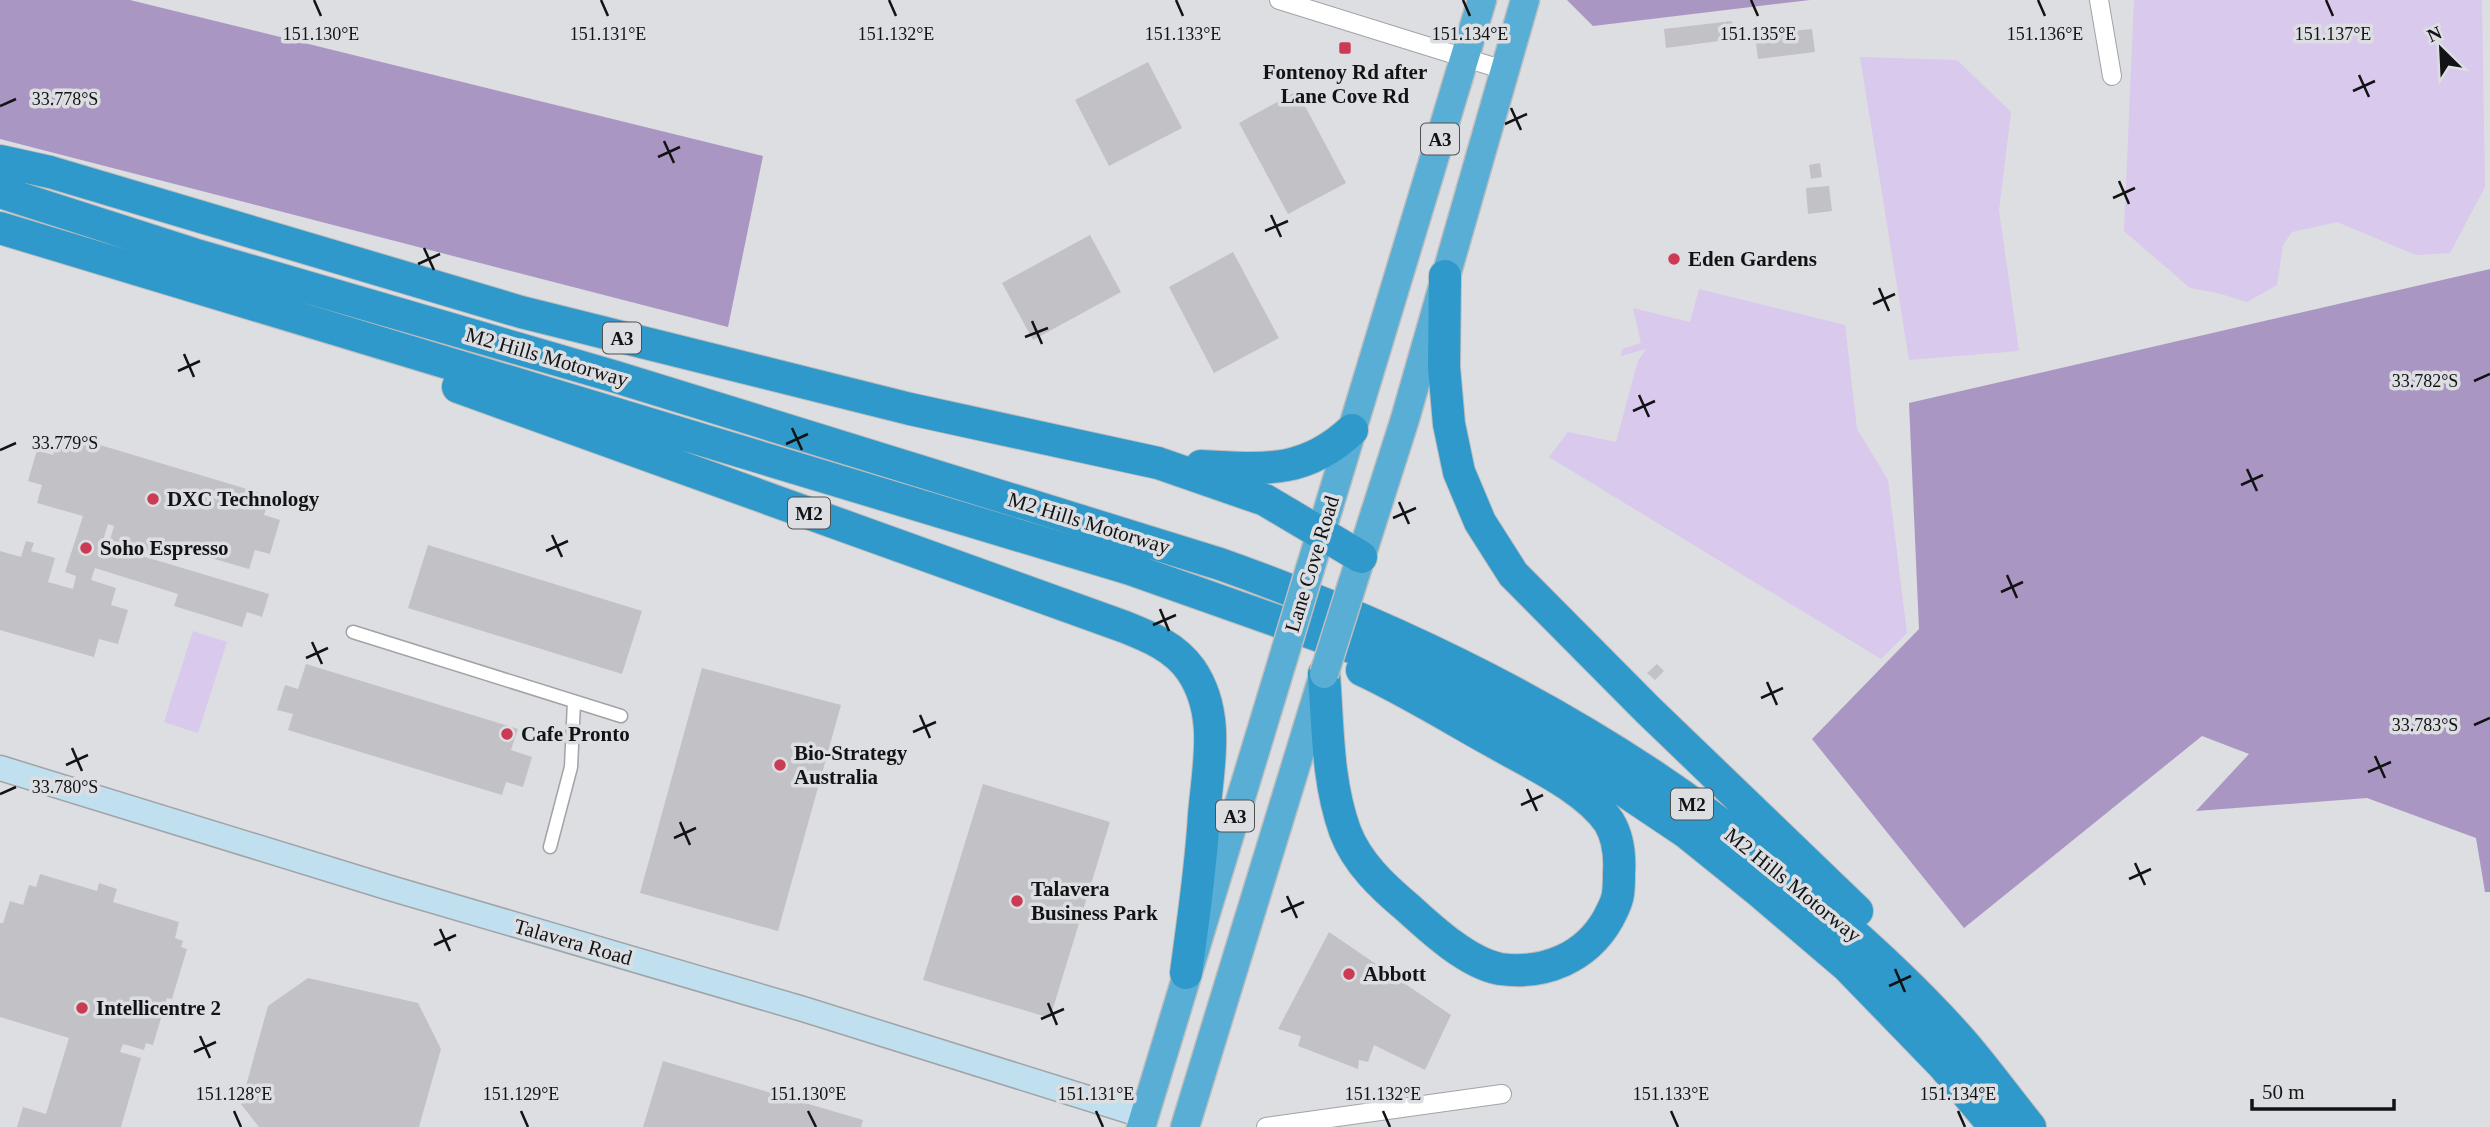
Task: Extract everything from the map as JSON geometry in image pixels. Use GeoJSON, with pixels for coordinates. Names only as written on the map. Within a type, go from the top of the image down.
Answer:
{"type":"FeatureCollection","features":[{"type":"Feature","properties":{"kind":"highway","name":"Lane Cove Road"},"geometry":{"type":"LineString","coordinates":[[1143,1121],[1482,0]]}},
{"type":"Feature","properties":{"kind":"highway","name":"Lane Cove Road"},"geometry":{"type":"LineString","coordinates":[[1183,1127],[1357,571],[1446,276],[1525,0]]}},
{"type":"Feature","properties":{"kind":"highway","name":"A3"},"geometry":{"type":"LineString","coordinates":[[0,161],[50,172],[522,312],[910,409],[1158,463],[1265,500],[1296,516],[1320,534],[1357,571]]}},
{"type":"Feature","properties":{"kind":"highway","name":"M2 Hills Motorway"},"geometry":{"type":"LineString","coordinates":[[0,192],[193,254],[616,377],[1220,564],[1391,631],[1489,679],[1653,775],[1781,870],[1879,957],[1963,1043],[2030,1127]]}},
{"type":"Feature","properties":{"kind":"highway","name":"M2 Hills Motorway"},"geometry":{"type":"LineString","coordinates":[[0,228],[1130,569],[1385,659],[1492,708],[1602,776],[1687,833],[1847,966],[1943,1065],[1995,1127]]}},
{"type":"Feature","properties":{"kind":"highway","name":"M2"},"geometry":{"type":"LineString","coordinates":[[128,267],[1125,627],[1168,648],[1185,663],[1197,680],[1206,700],[1210,730],[1202,860],[1186,974]]}},
{"type":"Feature","properties":{"kind":"highway","name":"M2"},"geometry":{"type":"LineString","coordinates":[[1446,276],[1444,367],[1449,425],[1459,472],[1480,522],[1513,574],[1648,710],[1945,994],[1963,1043]]}},
{"type":"Feature","properties":{"kind":"highway","name":"A3"},"geometry":{"type":"LineString","coordinates":[[1158,463],[1263,470],[1288,467],[1325,452],[1352,430]]}},
{"type":"Feature","properties":{"kind":"highway","name":"M2"},"geometry":{"type":"LineString","coordinates":[[1290,625],[1321,649],[1420,701],[1562,782],[1595,805],[1610,824],[1620,855],[1618,894],[1614,908],[1592,941],[1569,959],[1555,965],[1529,971],[1498,968],[1473,959],[1425,924],[1379,883],[1346,834],[1333,794],[1324,674]]}},
{"type":"Feature","properties":{"kind":"highway"},"geometry":{"type":"LineString","coordinates":[[1143,1121],[1183,1127]]}},
{"type":"Feature","properties":{"kind":"main road","name":"Talavera Road"},"geometry":{"type":"LineString","coordinates":[[0,768],[390,888],[803,1009],[1143,1121]]}},
{"type":"Feature","properties":{"kind":"street"},"geometry":{"type":"LineString","coordinates":[[1279,0],[1504,70]]}},
{"type":"Feature","properties":{"kind":"street"},"geometry":{"type":"LineString","coordinates":[[2099,0],[2112,76]]}},
{"type":"Feature","properties":{"kind":"street"},"geometry":{"type":"LineString","coordinates":[[353,632],[621,716]]}},
{"type":"Feature","properties":{"kind":"street"},"geometry":{"type":"LineString","coordinates":[[550,847],[571,767],[574,702]]}},
{"type":"Feature","properties":{"kind":"street"},"geometry":{"type":"LineString","coordinates":[[1266,1127],[1503,1094]]}},
{"type":"Feature","properties":{"kind":"shaded area"},"geometry":{"type":"Polygon","coordinates":[[[0,0],[130,0],[763,156],[728,327],[0,139],[0,0]]]}},
{"type":"Feature","properties":{"kind":"shaded area"},"geometry":{"type":"Polygon","coordinates":[[[1567,0],[1810,0],[1593,26],[1567,0]]]}},
{"type":"Feature","properties":{"kind":"shaded area"},"geometry":{"type":"Polygon","coordinates":[[[2134,0],[2482,0],[2485,187],[2450,253],[2416,255],[2337,222],[2292,232],[2283,245],[2277,285],[2247,302],[2190,288],[2124,231],[2134,0]]]}},
{"type":"Feature","properties":{"kind":"shaded area"},"geometry":{"type":"Polygon","coordinates":[[[1860,57],[1957,60],[2011,112],[1999,210],[2019,351],[1909,360],[1860,57]]]}},
{"type":"Feature","properties":{"kind":"shaded area"},"geometry":{"type":"Polygon","coordinates":[[[2490,269],[2490,892],[2485,892],[2476,838],[2367,798],[2196,811],[2249,754],[2202,736],[1964,928],[1812,739],[1919,629],[1909,403],[2490,269]]]}},
{"type":"Feature","properties":{"kind":"shaded area"},"geometry":{"type":"Polygon","coordinates":[[[1699,289],[1845,325],[1857,429],[1888,480],[1907,633],[1881,659],[1549,457],[1568,432],[1616,442],[1638,361],[1646,349],[1621,356],[1622,349],[1641,343],[1633,308],[1690,322],[1699,289]]]}},
{"type":"Feature","properties":{"kind":"shaded area"},"geometry":{"type":"Polygon","coordinates":[[[193,631],[227,642],[198,733],[164,722],[193,631]]]}},
{"type":"Feature","properties":{"kind":"building"},"geometry":{"type":"Polygon","coordinates":[[[1732,21],[1734,39],[1666,48],[1664,29],[1732,21]]]}},
{"type":"Feature","properties":{"kind":"building"},"geometry":{"type":"Polygon","coordinates":[[[1812,29],[1815,52],[1758,59],[1755,35],[1812,29]]]}},
{"type":"Feature","properties":{"kind":"building"},"geometry":{"type":"Polygon","coordinates":[[[1148,62],[1182,128],[1109,166],[1075,100],[1148,62]]]}},
{"type":"Feature","properties":{"kind":"building"},"geometry":{"type":"Polygon","coordinates":[[[1297,91],[1346,183],[1288,214],[1239,123],[1297,91]]]}},
{"type":"Feature","properties":{"kind":"building"},"geometry":{"type":"Polygon","coordinates":[[[1820,163],[1822,177],[1811,179],[1809,165],[1820,163]]]}},
{"type":"Feature","properties":{"kind":"building"},"geometry":{"type":"Polygon","coordinates":[[[1829,186],[1832,211],[1808,214],[1806,188],[1829,186]]]}},
{"type":"Feature","properties":{"kind":"building"},"geometry":{"type":"Polygon","coordinates":[[[1090,235],[1121,292],[1033,340],[1002,283],[1090,235]]]}},
{"type":"Feature","properties":{"kind":"building"},"geometry":{"type":"Polygon","coordinates":[[[1233,252],[1279,338],[1214,373],[1169,287],[1233,252]]]}},
{"type":"Feature","properties":{"kind":"building"},"geometry":{"type":"Polygon","coordinates":[[[60,433],[270,496],[264,515],[280,520],[270,554],[255,550],[249,569],[153,541],[150,551],[110,540],[114,526],[108,524],[102,544],[269,594],[262,617],[247,612],[242,627],[174,606],[178,594],[95,568],[91,580],[116,588],[111,605],[128,610],[118,644],[99,639],[94,657],[0,630],[0,551],[21,557],[26,541],[34,543],[31,551],[55,558],[48,582],[73,589],[76,576],[65,572],[83,516],[37,503],[42,485],[28,481],[37,450],[53,455],[60,433]]]}},
{"type":"Feature","properties":{"kind":"building"},"geometry":{"type":"Polygon","coordinates":[[[428,545],[642,611],[622,674],[408,608],[428,545]]]}},
{"type":"Feature","properties":{"kind":"building"},"geometry":{"type":"Polygon","coordinates":[[[306,664],[518,729],[511,750],[532,757],[523,787],[506,782],[502,795],[288,730],[293,714],[277,710],[285,685],[298,689],[306,664]]]}},
{"type":"Feature","properties":{"kind":"building"},"geometry":{"type":"Polygon","coordinates":[[[1657,664],[1664,671],[1655,680],[1647,673],[1657,664]]]}},
{"type":"Feature","properties":{"kind":"building"},"geometry":{"type":"Polygon","coordinates":[[[702,668],[841,705],[778,931],[640,893],[702,668]]]}},
{"type":"Feature","properties":{"kind":"building","name":"Talavera Business Park"},"geometry":{"type":"Polygon","coordinates":[[[983,784],[1110,822],[1050,1018],[923,980],[983,784]]]}},
{"type":"Feature","properties":{"kind":"building","name":"Intellicentre 2"},"geometry":{"type":"Polygon","coordinates":[[[40,874],[97,891],[99,883],[117,889],[113,902],[179,922],[175,938],[183,941],[181,947],[187,949],[172,999],[167,998],[153,1045],[146,1043],[144,1050],[123,1044],[120,1052],[141,1058],[121,1127],[17,1127],[23,1107],[46,1114],[69,1038],[0,1017],[0,923],[3,923],[10,901],[23,905],[29,885],[36,887],[40,874]]]}},
{"type":"Feature","properties":{"kind":"building","name":"Abbott"},"geometry":{"type":"Polygon","coordinates":[[[1329,932],[1451,1015],[1425,1070],[1374,1045],[1368,1062],[1359,1060],[1358,1069],[1298,1046],[1301,1036],[1278,1029],[1329,932]]]}},
{"type":"Feature","properties":{"kind":"building"},"geometry":{"type":"Polygon","coordinates":[[[308,978],[418,1003],[441,1049],[419,1127],[259,1127],[241,1104],[268,1006],[308,978]]]}},
{"type":"Feature","properties":{"kind":"building"},"geometry":{"type":"Polygon","coordinates":[[[663,1061],[863,1120],[861,1127],[643,1127],[663,1061]]]}},
{"type":"Feature","properties":{"kind":"place","name":"Fontenoy Rd after Lane Cove Rd"},"geometry":{"type":"Point","coordinates":[1345,48]}},
{"type":"Feature","properties":{"kind":"place","name":"Eden Gardens"},"geometry":{"type":"Point","coordinates":[1674,259]}},
{"type":"Feature","properties":{"kind":"place","name":"DXC Technology"},"geometry":{"type":"Point","coordinates":[153,499]}},
{"type":"Feature","properties":{"kind":"place","name":"Soho Espresso"},"geometry":{"type":"Point","coordinates":[86,548]}},
{"type":"Feature","properties":{"kind":"place","name":"Cafe Pronto"},"geometry":{"type":"Point","coordinates":[507,734]}},
{"type":"Feature","properties":{"kind":"place","name":"Bio-Strategy Australia"},"geometry":{"type":"Point","coordinates":[780,765]}},
{"type":"Feature","properties":{"kind":"place","name":"Talavera Business Park"},"geometry":{"type":"Point","coordinates":[1017,901]}},
{"type":"Feature","properties":{"kind":"place","name":"Abbott"},"geometry":{"type":"Point","coordinates":[1349,974]}},
{"type":"Feature","properties":{"kind":"place","name":"Intellicentre 2"},"geometry":{"type":"Point","coordinates":[82,1008]}}]}
